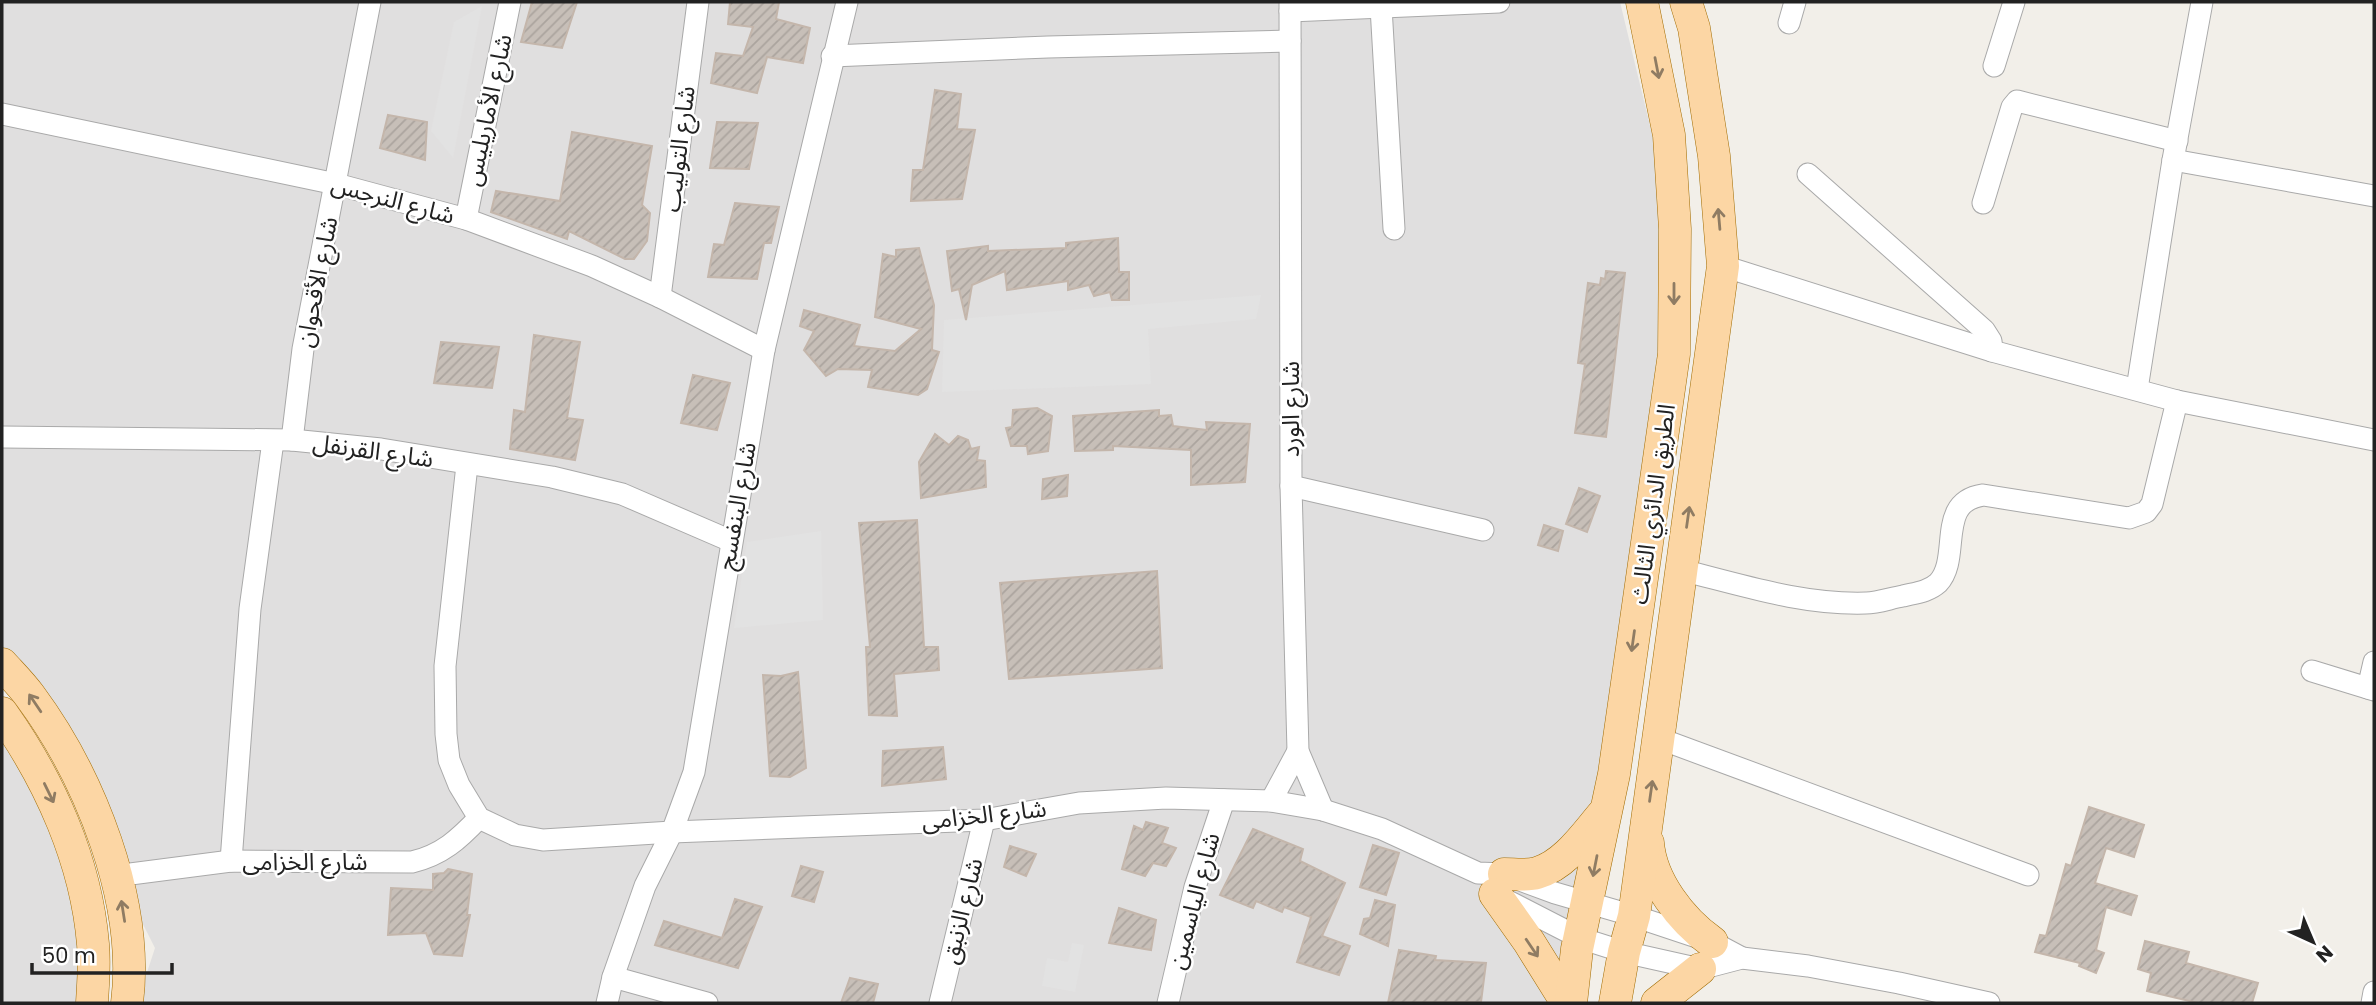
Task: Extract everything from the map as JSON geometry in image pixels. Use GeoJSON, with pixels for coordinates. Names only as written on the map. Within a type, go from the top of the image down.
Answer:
{"type":"FeatureCollection","features":[{"type":"Feature","properties":{"kind":"main road","name":"الطريق الدائري الثالث"},"geometry":{"type":"LineString","coordinates":[[1569,1003],[1614,774],[1674,354],[1675,229],[1670,135],[1642,2]]}},
{"type":"Feature","properties":{"kind":"main road","name":"الطريق الدائري الثالث"},"geometry":{"type":"LineString","coordinates":[[1615,1003],[1634,916],[1723,266],[1714,156],[1694,28],[1686,2]]}},
{"type":"Feature","properties":{"kind":"main road"},"geometry":{"type":"LineString","coordinates":[[2,664],[30,695],[62,746],[98,821],[124,910],[130,985],[127,1003]]}},
{"type":"Feature","properties":{"kind":"main road"},"geometry":{"type":"LineString","coordinates":[[2,713],[26,747],[61,819],[75,857],[93,945],[92,1003]]}},
{"type":"Feature","properties":{"kind":"main road"},"geometry":{"type":"LineString","coordinates":[[1569,1003],[1492,881],[1537,873],[1555,864],[1575,847],[1606,810]]}},
{"type":"Feature","properties":{"kind":"main road"},"geometry":{"type":"LineString","coordinates":[[1647,824],[1651,862],[1662,886],[1696,931],[1706,956],[1657,1003]]}},
{"type":"Feature","properties":{"kind":"street","name":"شارع الأقحوان"},"geometry":{"type":"LineString","coordinates":[[230,861],[250,610],[370,2]]}},
{"type":"Feature","properties":{"kind":"street","name":"شارع الأماريليس"},"geometry":{"type":"LineString","coordinates":[[466,219],[510,2]]}},
{"type":"Feature","properties":{"kind":"street","name":"شارع التوليب"},"geometry":{"type":"LineString","coordinates":[[660,297],[698,2]]}},
{"type":"Feature","properties":{"kind":"street","name":"شارع البنفسج"},"geometry":{"type":"LineString","coordinates":[[607,1003],[645,886],[672,832],[694,772],[764,349],[847,2]]}},
{"type":"Feature","properties":{"kind":"street"},"geometry":{"type":"LineString","coordinates":[[1290,6],[1381,7],[1499,2]]}},
{"type":"Feature","properties":{"kind":"street"},"geometry":{"type":"LineString","coordinates":[[1789,23],[1795,2]]}},
{"type":"Feature","properties":{"kind":"street"},"geometry":{"type":"LineString","coordinates":[[1994,66],[2014,2]]}},
{"type":"Feature","properties":{"kind":"street"},"geometry":{"type":"LineString","coordinates":[[2137,389],[2175,150],[2202,2]]}},
{"type":"Feature","properties":{"kind":"street","name":"شارع الورد"},"geometry":{"type":"LineString","coordinates":[[1290,6],[1291,486],[1298,751],[1323,810]]}},
{"type":"Feature","properties":{"kind":"street"},"geometry":{"type":"LineString","coordinates":[[1381,7],[1394,229]]}},
{"type":"Feature","properties":{"kind":"street"},"geometry":{"type":"LineString","coordinates":[[832,56],[1290,41]]}},
{"type":"Feature","properties":{"kind":"street"},"geometry":{"type":"LineString","coordinates":[[1983,203],[2012,107],[2017,101],[2175,150],[2374,195]]}},
{"type":"Feature","properties":{"kind":"street","name":"شارع النرجس"},"geometry":{"type":"LineString","coordinates":[[2,114],[336,184],[466,219],[592,266],[764,349]]}},
{"type":"Feature","properties":{"kind":"street"},"geometry":{"type":"LineString","coordinates":[[1808,174],[1984,330],[1991,341],[1992,351]]}},
{"type":"Feature","properties":{"kind":"street"},"geometry":{"type":"LineString","coordinates":[[1723,266],[1992,351],[2177,401],[2374,440]]}},
{"type":"Feature","properties":{"kind":"street"},"geometry":{"type":"LineString","coordinates":[[1681,570],[1786,597],[1867,603],[1927,590],[1938,583],[1946,572],[1952,527],[1958,509],[1975,497],[1983,495],[2129,518],[2146,512],[2152,504],[2177,401]]}},
{"type":"Feature","properties":{"kind":"street","name":"شارع القرنفل"},"geometry":{"type":"LineString","coordinates":[[2,437],[282,440],[381,449],[552,477],[622,494],[731,541]]}},
{"type":"Feature","properties":{"kind":"street"},"geometry":{"type":"LineString","coordinates":[[467,465],[445,666],[446,734],[449,760],[459,785],[479,818]]}},
{"type":"Feature","properties":{"kind":"street"},"geometry":{"type":"LineString","coordinates":[[1291,486],[1483,530]]}},
{"type":"Feature","properties":{"kind":"street"},"geometry":{"type":"LineString","coordinates":[[2312,671],[2371,689],[2374,662]]}},
{"type":"Feature","properties":{"kind":"street"},"geometry":{"type":"LineString","coordinates":[[1658,738],[2028,875]]}},
{"type":"Feature","properties":{"kind":"street"},"geometry":{"type":"LineString","coordinates":[[1271,801],[1298,751]]}},
{"type":"Feature","properties":{"kind":"street","name":"شارع الخزامى"},"geometry":{"type":"LineString","coordinates":[[115,876],[230,861],[412,862],[431,858],[445,850],[479,818],[515,835],[543,840],[672,832],[984,820],[1079,803],[1166,798],[1271,801],[1323,810],[1401,837],[1492,881]]}},
{"type":"Feature","properties":{"kind":"street","name":"شارع الياسمين"},"geometry":{"type":"LineString","coordinates":[[1168,1003],[1195,887],[1224,800]]}},
{"type":"Feature","properties":{"kind":"street","name":"شارع الزنبق"},"geometry":{"type":"LineString","coordinates":[[940,1003],[984,820]]}},
{"type":"Feature","properties":{"kind":"street"},"geometry":{"type":"LineString","coordinates":[[1492,881],[1555,893],[1634,916],[1706,956],[1742,958]]}},
{"type":"Feature","properties":{"kind":"street"},"geometry":{"type":"LineString","coordinates":[[1492,881],[1580,938],[1624,952],[1742,958],[1834,971],[1989,1003]]}},
{"type":"Feature","properties":{"kind":"street"},"geometry":{"type":"LineString","coordinates":[[613,978],[707,1003]]}},
{"type":"Feature","properties":{"kind":"street"},"geometry":{"type":"LineString","coordinates":[[2371,1003],[2374,992]]}},
{"type":"Feature","properties":{"kind":"shaded area"},"geometry":{"type":"Polygon","coordinates":[[[2,2],[1620,2],[1675,229],[1577,949],[1579,1003],[137,1003],[155,948],[2,645],[2,2]]]}},
{"type":"Feature","properties":{"kind":"shaded area"},"geometry":{"type":"Polygon","coordinates":[[[482,6],[453,158],[431,131],[454,22],[482,6]]]}},
{"type":"Feature","properties":{"kind":"shaded area"},"geometry":{"type":"Polygon","coordinates":[[[1261,295],[1256,319],[1148,329],[1151,384],[942,392],[944,320],[1261,295]]]}},
{"type":"Feature","properties":{"kind":"shaded area"},"geometry":{"type":"Polygon","coordinates":[[[821,531],[823,620],[734,628],[747,542],[821,531]]]}},
{"type":"Feature","properties":{"kind":"shaded area"},"geometry":{"type":"Polygon","coordinates":[[[2,704],[34,736],[102,1003],[2,1003],[2,704]]]}},
{"type":"Feature","properties":{"kind":"shaded area"},"geometry":{"type":"Polygon","coordinates":[[[1072,943],[1084,945],[1075,992],[1042,986],[1047,958],[1068,962],[1072,943]]]}},
{"type":"Feature","properties":{"kind":"building"},"geometry":{"type":"Polygon","coordinates":[[[532,2],[577,2],[562,48],[521,42],[532,2]]]}},
{"type":"Feature","properties":{"kind":"building"},"geometry":{"type":"Polygon","coordinates":[[[730,2],[779,2],[776,19],[810,28],[803,63],[767,57],[757,93],[711,83],[716,53],[743,56],[753,27],[728,24],[730,2]]]}},
{"type":"Feature","properties":{"kind":"building"},"geometry":{"type":"Polygon","coordinates":[[[935,90],[961,94],[957,129],[975,130],[962,199],[911,201],[913,170],[923,170],[935,90]]]}},
{"type":"Feature","properties":{"kind":"building"},"geometry":{"type":"Polygon","coordinates":[[[388,115],[427,122],[425,160],[380,148],[388,115]]]}},
{"type":"Feature","properties":{"kind":"building"},"geometry":{"type":"Polygon","coordinates":[[[717,122],[758,123],[749,169],[710,168],[717,122]]]}},
{"type":"Feature","properties":{"kind":"building"},"geometry":{"type":"Polygon","coordinates":[[[572,132],[652,146],[642,205],[650,213],[647,241],[634,259],[625,259],[569,231],[567,239],[491,212],[496,191],[560,201],[572,132]]]}},
{"type":"Feature","properties":{"kind":"building"},"geometry":{"type":"Polygon","coordinates":[[[735,203],[779,207],[771,243],[764,243],[757,279],[708,277],[714,244],[724,245],[735,203]]]}},
{"type":"Feature","properties":{"kind":"building"},"geometry":{"type":"Polygon","coordinates":[[[1118,238],[1119,272],[1129,272],[1129,300],[1112,300],[1110,292],[1094,296],[1089,285],[1068,290],[1068,281],[1007,290],[1005,271],[972,285],[966,320],[959,289],[952,291],[947,251],[988,246],[988,251],[1066,248],[1066,243],[1118,238]]]}},
{"type":"Feature","properties":{"kind":"building"},"geometry":{"type":"Polygon","coordinates":[[[919,248],[934,305],[932,350],[939,352],[927,389],[918,395],[868,387],[872,370],[838,369],[826,376],[804,350],[814,331],[800,326],[804,310],[860,325],[854,346],[895,351],[921,329],[875,317],[883,254],[896,257],[896,250],[919,248]]]}},
{"type":"Feature","properties":{"kind":"building"},"geometry":{"type":"Polygon","coordinates":[[[1606,271],[1625,273],[1606,437],[1575,433],[1585,364],[1578,363],[1588,283],[1600,285],[1601,278],[1605,279],[1606,271]]]}},
{"type":"Feature","properties":{"kind":"building"},"geometry":{"type":"Polygon","coordinates":[[[534,335],[580,342],[567,418],[583,420],[575,460],[510,449],[514,410],[525,412],[534,335]]]}},
{"type":"Feature","properties":{"kind":"building"},"geometry":{"type":"Polygon","coordinates":[[[441,342],[499,347],[492,388],[434,383],[441,342]]]}},
{"type":"Feature","properties":{"kind":"building"},"geometry":{"type":"Polygon","coordinates":[[[693,375],[730,383],[717,430],[681,423],[693,375]]]}},
{"type":"Feature","properties":{"kind":"building"},"geometry":{"type":"Polygon","coordinates":[[[1037,408],[1052,416],[1048,451],[1028,454],[1027,446],[1011,446],[1006,428],[1012,427],[1013,410],[1037,408]]]}},
{"type":"Feature","properties":{"kind":"building"},"geometry":{"type":"Polygon","coordinates":[[[1159,410],[1159,416],[1171,415],[1173,426],[1207,430],[1206,422],[1250,424],[1245,482],[1191,485],[1191,450],[1113,446],[1113,450],[1075,451],[1073,416],[1159,410]]]}},
{"type":"Feature","properties":{"kind":"building"},"geometry":{"type":"Polygon","coordinates":[[[935,434],[949,445],[958,436],[968,440],[971,449],[979,447],[977,460],[985,461],[986,487],[921,498],[919,462],[935,434]]]}},
{"type":"Feature","properties":{"kind":"building"},"geometry":{"type":"Polygon","coordinates":[[[1068,475],[1067,496],[1042,499],[1043,479],[1068,475]]]}},
{"type":"Feature","properties":{"kind":"building"},"geometry":{"type":"Polygon","coordinates":[[[1579,488],[1600,496],[1587,532],[1566,524],[1579,488]]]}},
{"type":"Feature","properties":{"kind":"building"},"geometry":{"type":"Polygon","coordinates":[[[917,520],[924,647],[938,647],[939,670],[894,674],[897,716],[869,715],[866,647],[870,647],[859,523],[917,520]]]}},
{"type":"Feature","properties":{"kind":"building"},"geometry":{"type":"Polygon","coordinates":[[[1544,525],[1563,531],[1558,551],[1538,545],[1544,525]]]}},
{"type":"Feature","properties":{"kind":"building"},"geometry":{"type":"Polygon","coordinates":[[[1157,571],[1162,668],[1009,679],[1000,583],[1157,571]]]}},
{"type":"Feature","properties":{"kind":"building"},"geometry":{"type":"Polygon","coordinates":[[[798,672],[806,768],[790,777],[770,776],[763,675],[781,676],[798,672]]]}},
{"type":"Feature","properties":{"kind":"building"},"geometry":{"type":"Polygon","coordinates":[[[943,747],[946,779],[882,786],[883,751],[943,747]]]}},
{"type":"Feature","properties":{"kind":"building"},"geometry":{"type":"Polygon","coordinates":[[[2089,807],[2144,825],[2134,857],[2106,848],[2095,883],[2137,896],[2131,915],[2106,907],[2096,950],[2104,953],[2096,973],[2079,966],[2080,963],[2035,952],[2040,935],[2046,936],[2066,864],[2071,866],[2089,807]]]}},
{"type":"Feature","properties":{"kind":"building"},"geometry":{"type":"Polygon","coordinates":[[[1146,822],[1168,828],[1162,843],[1176,848],[1166,866],[1153,863],[1145,876],[1122,869],[1134,826],[1143,830],[1146,822]]]}},
{"type":"Feature","properties":{"kind":"building"},"geometry":{"type":"Polygon","coordinates":[[[1253,829],[1303,849],[1300,861],[1345,883],[1322,936],[1350,946],[1339,975],[1297,962],[1311,917],[1284,907],[1282,912],[1256,901],[1253,908],[1220,895],[1253,829]]]}},
{"type":"Feature","properties":{"kind":"building"},"geometry":{"type":"Polygon","coordinates":[[[1373,845],[1399,853],[1386,895],[1360,887],[1373,845]]]}},
{"type":"Feature","properties":{"kind":"building"},"geometry":{"type":"Polygon","coordinates":[[[1010,846],[1036,854],[1026,876],[1004,867],[1010,846]]]}},
{"type":"Feature","properties":{"kind":"building"},"geometry":{"type":"Polygon","coordinates":[[[801,866],[823,872],[814,902],[792,896],[801,866]]]}},
{"type":"Feature","properties":{"kind":"building"},"geometry":{"type":"Polygon","coordinates":[[[448,869],[472,874],[467,915],[470,915],[462,956],[434,954],[426,933],[388,935],[391,888],[433,890],[433,874],[444,873],[448,869]]]}},
{"type":"Feature","properties":{"kind":"building"},"geometry":{"type":"Polygon","coordinates":[[[735,899],[762,907],[738,968],[655,945],[664,921],[722,938],[735,899]]]}},
{"type":"Feature","properties":{"kind":"building"},"geometry":{"type":"Polygon","coordinates":[[[1375,900],[1395,905],[1388,946],[1360,934],[1364,919],[1370,918],[1375,900]]]}},
{"type":"Feature","properties":{"kind":"building"},"geometry":{"type":"Polygon","coordinates":[[[1119,908],[1156,920],[1151,950],[1109,943],[1119,908]]]}},
{"type":"Feature","properties":{"kind":"building"},"geometry":{"type":"Polygon","coordinates":[[[2145,941],[2189,952],[2186,963],[2258,983],[2252,1003],[2198,1003],[2147,991],[2151,973],[2138,969],[2145,941]]]}},
{"type":"Feature","properties":{"kind":"building"},"geometry":{"type":"Polygon","coordinates":[[[1399,950],[1436,956],[1435,960],[1486,963],[1481,1002],[1388,1003],[1399,950]]]}},
{"type":"Feature","properties":{"kind":"building"},"geometry":{"type":"Polygon","coordinates":[[[850,978],[878,984],[873,1003],[841,1003],[850,978]]]}}]}
